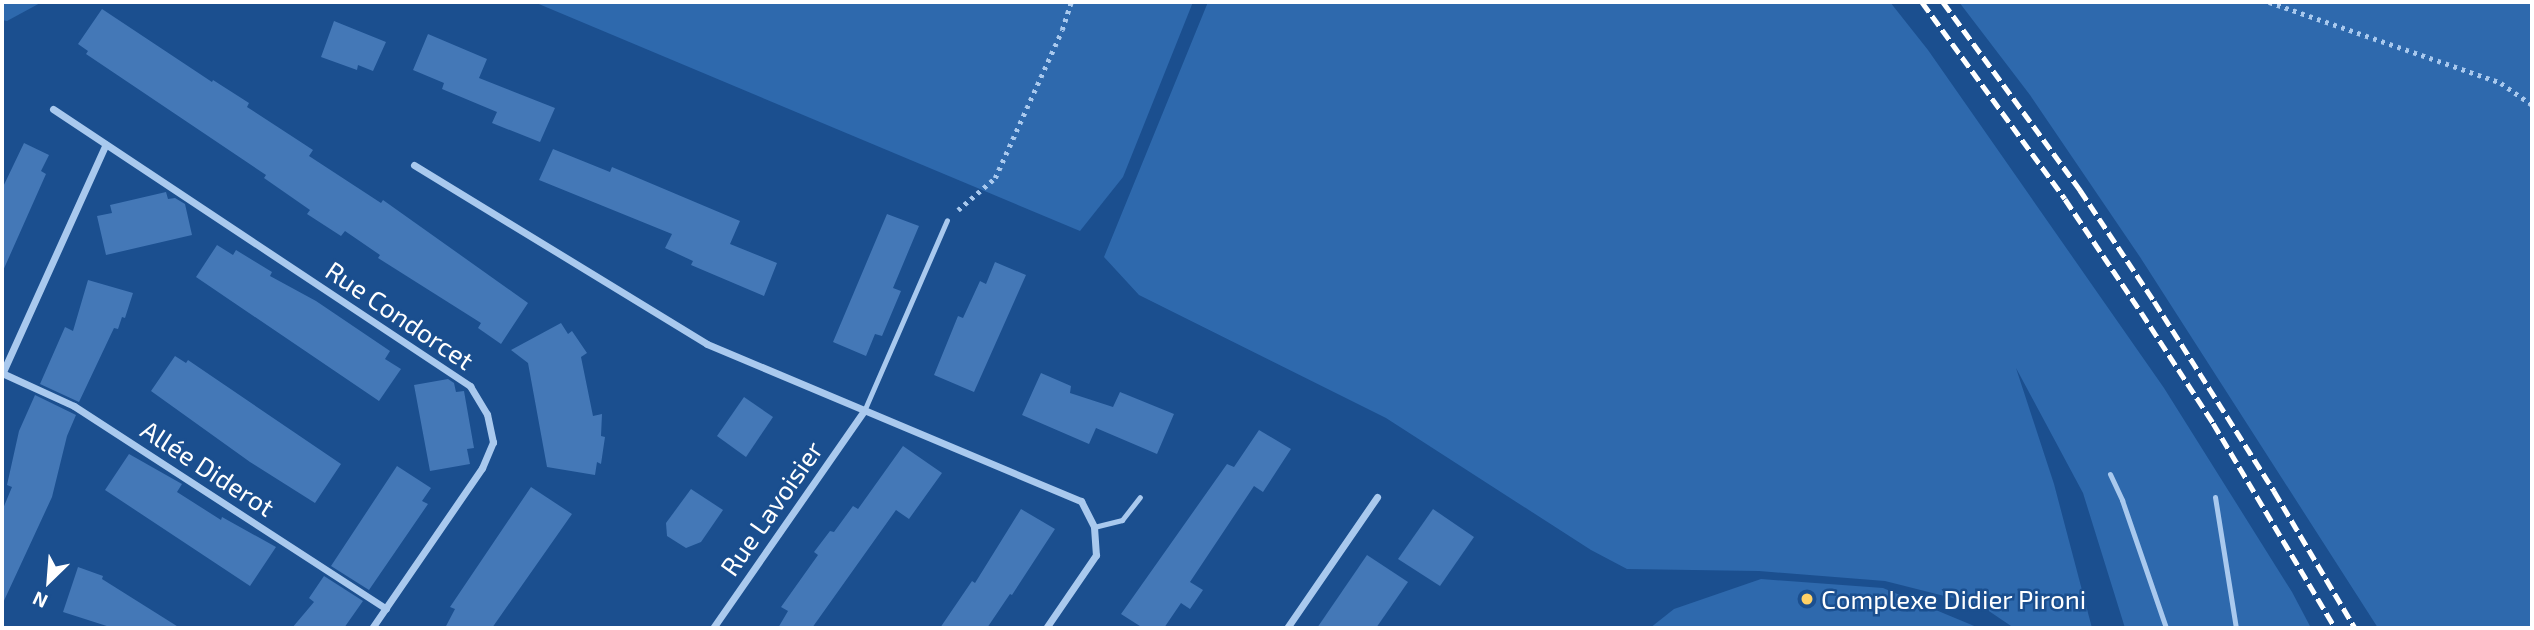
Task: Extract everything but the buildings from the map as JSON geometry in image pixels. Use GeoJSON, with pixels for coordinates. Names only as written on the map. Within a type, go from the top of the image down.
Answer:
{"type":"FeatureCollection","features":[{"type":"Feature","properties":{"kind":"street","name":"Rue Condorcet"},"geometry":{"type":"LineString","coordinates":[[53,108],[470,386],[488,414],[492,442],[482,468],[372,628]]}},
{"type":"Feature","properties":{"kind":"street"},"geometry":{"type":"LineString","coordinates":[[2,373],[106,144]]}},
{"type":"Feature","properties":{"kind":"street"},"geometry":{"type":"LineString","coordinates":[[414,164],[707,344],[1081,501],[1094,527],[1096,555],[1046,628]]}},
{"type":"Feature","properties":{"kind":"street","name":"Allée Diderot"},"geometry":{"type":"LineString","coordinates":[[2,373],[74,406],[386,609]]}},
{"type":"Feature","properties":{"kind":"street","name":"Rue Lavoisier"},"geometry":{"type":"LineString","coordinates":[[713,628],[864,411]]}},
{"type":"Feature","properties":{"kind":"street"},"geometry":{"type":"LineString","coordinates":[[1287,628],[1377,497]]}},
{"type":"Feature","properties":{"kind":"lane"},"geometry":{"type":"LineString","coordinates":[[864,411],[947,220]]}},
{"type":"Feature","properties":{"kind":"lane"},"geometry":{"type":"LineString","coordinates":[[2110,474],[2122,500],[2166,628]]}},
{"type":"Feature","properties":{"kind":"lane"},"geometry":{"type":"LineString","coordinates":[[1094,527],[1122,520],[1140,497]]}},
{"type":"Feature","properties":{"kind":"lane"},"geometry":{"type":"LineString","coordinates":[[2215,497],[2236,628]]}},
{"type":"Feature","properties":{"kind":"path"},"geometry":{"type":"LineString","coordinates":[[947,220],[995,178],[1062,30],[1071,2]]}},
{"type":"Feature","properties":{"kind":"path"},"geometry":{"type":"LineString","coordinates":[[2269,2],[2501,83],[2532,105]]}},
{"type":"Feature","properties":{"kind":"shaded area"},"geometry":{"type":"Polygon","coordinates":[[[2,2],[42,2],[7,21],[2,20],[2,2]]]}},
{"type":"Feature","properties":{"kind":"shaded area"},"geometry":{"type":"Polygon","coordinates":[[[534,2],[1193,2],[1123,177],[1080,231],[534,2]]]}},
{"type":"Feature","properties":{"kind":"shaded area"},"geometry":{"type":"Polygon","coordinates":[[[1208,2],[1890,2],[1928,50],[2164,388],[2292,592],[2311,628],[2125,628],[2083,493],[2016,368],[2054,484],[2092,628],[2014,628],[1980,605],[1885,581],[1759,571],[1627,569],[1591,550],[1386,418],[1139,295],[1104,257],[1208,2]]]}},
{"type":"Feature","properties":{"kind":"shaded area"},"geometry":{"type":"Polygon","coordinates":[[[1959,2],[2532,2],[2532,628],[2378,628],[2140,257],[2030,95],[1959,2]]]}},
{"type":"Feature","properties":{"kind":"shaded area","name":"Complexe Didier Pironi"},"geometry":{"type":"Polygon","coordinates":[[[1761,579],[1883,588],[1979,628],[1650,628],[1674,609],[1761,579]]]}},
{"type":"Feature","properties":{"kind":"railway"},"geometry":{"type":"LineString","coordinates":[[1922,2],[2065,199],[2141,312],[2213,423],[2335,628]]}},
{"type":"Feature","properties":{"kind":"railway"},"geometry":{"type":"LineString","coordinates":[[1943,2],[2080,190],[2154,301],[2274,491],[2355,628]]}},
{"type":"Feature","properties":{"kind":"place","name":"Complexe Didier Pironi"},"geometry":{"type":"Point","coordinates":[1807,599]}}]}
